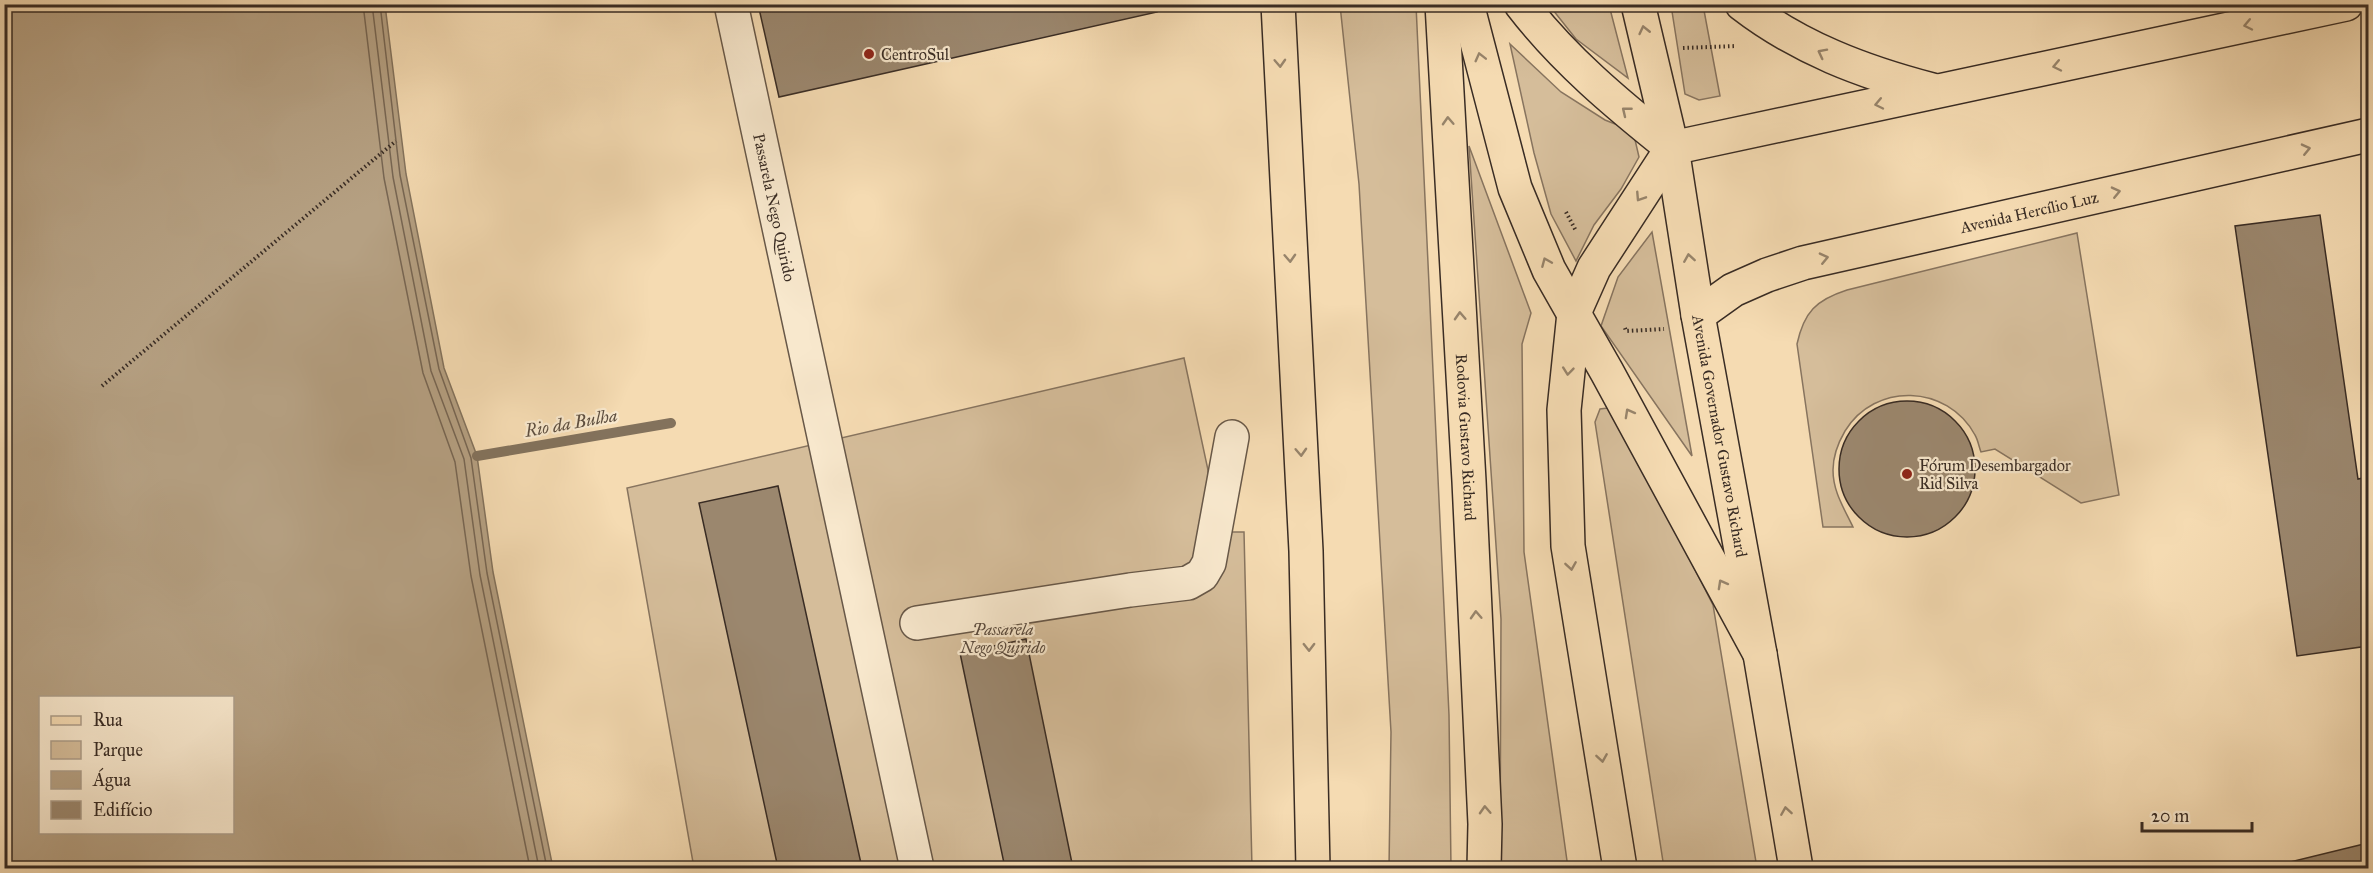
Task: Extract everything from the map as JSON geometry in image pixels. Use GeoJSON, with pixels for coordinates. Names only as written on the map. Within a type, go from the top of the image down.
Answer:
{"type":"FeatureCollection","features":[{"type":"Feature","properties":{"kind":"main road"},"geometry":{"type":"LineString","coordinates":[[1278,4],[1306,551],[1313,868]]}},
{"type":"Feature","properties":{"kind":"main road","name":"Rodovia Gustavo Richard"},"geometry":{"type":"LineString","coordinates":[[1442,4],[1469,481],[1485,824],[1484,868]]}},
{"type":"Feature","properties":{"kind":"main road"},"geometry":{"type":"LineString","coordinates":[[1467,4],[1515,188],[1549,270],[1760,654]]}},
{"type":"Feature","properties":{"kind":"main road"},"geometry":{"type":"LineString","coordinates":[[1521,4],[1538,26],[1602,92],[1672,148]]}},
{"type":"Feature","properties":{"kind":"main road","name":"Avenida Governador Gustavo Richard"},"geometry":{"type":"LineString","coordinates":[[1638,4],[1672,148],[1698,315],[1760,654],[1796,868]]}},
{"type":"Feature","properties":{"kind":"main road"},"geometry":{"type":"LineString","coordinates":[[1742,4],[1788,36],[1835,60],[1936,92]]}},
{"type":"Feature","properties":{"kind":"main road"},"geometry":{"type":"LineString","coordinates":[[1620,868],[1568,546],[1564,410],[1574,313],[1594,268],[1672,148],[2346,4]]}},
{"type":"Feature","properties":{"kind":"main road","name":"Avenida Hercílio Luz"},"geometry":{"type":"LineString","coordinates":[[1698,315],[1733,290],[1803,263],[2368,135]]}},
{"type":"Feature","properties":{"kind":"street","name":"Passarela Nego Quirido"},"geometry":{"type":"LineString","coordinates":[[731,4],[917,868]]}},
{"type":"Feature","properties":{"kind":"street"},"geometry":{"type":"LineString","coordinates":[[916,623],[1188,583],[1202,574],[1209,562],[1232,437]]}},
{"type":"Feature","properties":{"kind":"path"},"geometry":{"type":"LineString","coordinates":[[1648,50],[1736,46]]}},
{"type":"Feature","properties":{"kind":"path"},"geometry":{"type":"LineString","coordinates":[[102,386],[396,141]]}},
{"type":"Feature","properties":{"kind":"green space"},"geometry":{"type":"Polygon","coordinates":[[[1340,5],[1416,5],[1449,715],[1451,868],[1389,868],[1391,732],[1359,184],[1340,5]]]}},
{"type":"Feature","properties":{"kind":"green space"},"geometry":{"type":"Polygon","coordinates":[[[1549,5],[1609,5],[1628,78],[1576,39],[1549,5]]]}},
{"type":"Feature","properties":{"kind":"green space"},"geometry":{"type":"Polygon","coordinates":[[[1671,5],[1703,5],[1720,96],[1699,100],[1685,94],[1671,5]]]}},
{"type":"Feature","properties":{"kind":"green space"},"geometry":{"type":"Polygon","coordinates":[[[1510,44],[1561,92],[1605,120],[1633,131],[1639,157],[1621,189],[1594,225],[1576,261],[1551,214],[1534,153],[1510,44]]]}},
{"type":"Feature","properties":{"kind":"green space"},"geometry":{"type":"Polygon","coordinates":[[[1469,146],[1531,313],[1522,344],[1524,552],[1568,868],[1500,868],[1501,619],[1469,146]]]}},
{"type":"Feature","properties":{"kind":"green space"},"geometry":{"type":"Polygon","coordinates":[[[1652,232],[1692,456],[1601,326],[1618,277],[1652,232]]]}},
{"type":"Feature","properties":{"kind":"green space"},"geometry":{"type":"Polygon","coordinates":[[[2077,233],[2119,495],[2081,503],[1995,449],[1981,452],[1975,435],[1963,418],[1947,406],[1929,398],[1892,397],[1874,404],[1858,415],[1845,431],[1836,450],[1833,478],[1840,500],[1853,527],[1823,527],[1797,344],[1803,323],[1813,309],[1827,298],[1847,290],[2077,233]]]}},
{"type":"Feature","properties":{"kind":"green space","name":"Passarela Nego Quirido"},"geometry":{"type":"Polygon","coordinates":[[[1184,358],[1208,470],[1209,532],[1244,532],[1252,868],[694,868],[627,488],[1184,358]]]}},
{"type":"Feature","properties":{"kind":"green space"},"geometry":{"type":"Polygon","coordinates":[[[1608,408],[1617,416],[1713,605],[1757,868],[1664,868],[1595,422],[1600,409],[1608,408]]]}},
{"type":"Feature","properties":{"kind":"water"},"geometry":{"type":"Polygon","coordinates":[[[5,4],[385,5],[406,174],[444,368],[477,456],[493,572],[553,868],[5,868],[5,4]]]}},
{"type":"Feature","properties":{"kind":"building","name":"CentroSul"},"geometry":{"type":"Polygon","coordinates":[[[758,4],[1155,4],[1157,12],[779,97],[758,4]]]}},
{"type":"Feature","properties":{"kind":"building"},"geometry":{"type":"Polygon","coordinates":[[[2320,215],[2358,479],[2368,477],[2368,646],[2297,656],[2235,226],[2320,215]]]}},
{"type":"Feature","properties":{"kind":"building","name":"Fórum Desembargador Rid Silva"},"geometry":{"type":"Polygon","coordinates":[[[1907,401],[1933,406],[1945,412],[1955,421],[1964,431],[1970,443],[1975,469],[1970,495],[1964,507],[1955,517],[1945,526],[1933,532],[1907,537],[1881,532],[1869,526],[1859,517],[1850,507],[1844,495],[1839,469],[1844,443],[1850,431],[1859,421],[1869,412],[1881,406],[1907,401]]]}},
{"type":"Feature","properties":{"kind":"building"},"geometry":{"type":"Polygon","coordinates":[[[778,486],[862,868],[778,868],[699,503],[778,486]]]}},
{"type":"Feature","properties":{"kind":"building"},"geometry":{"type":"Polygon","coordinates":[[[1026,639],[1073,868],[1005,868],[960,653],[1026,639]]]}},
{"type":"Feature","properties":{"kind":"building"},"geometry":{"type":"Polygon","coordinates":[[[2368,843],[2368,868],[2266,868],[2368,843]]]}},
{"type":"Feature","properties":{"kind":"waterway","name":"Rio da Bulha"},"geometry":{"type":"LineString","coordinates":[[477,456],[671,423]]}},
{"type":"Feature","properties":{"kind":"place","name":"CentroSul"},"geometry":{"type":"Point","coordinates":[869,54]}},
{"type":"Feature","properties":{"kind":"place","name":"Fórum Desembargador Rid Silva"},"geometry":{"type":"Point","coordinates":[1907,474]}}]}
